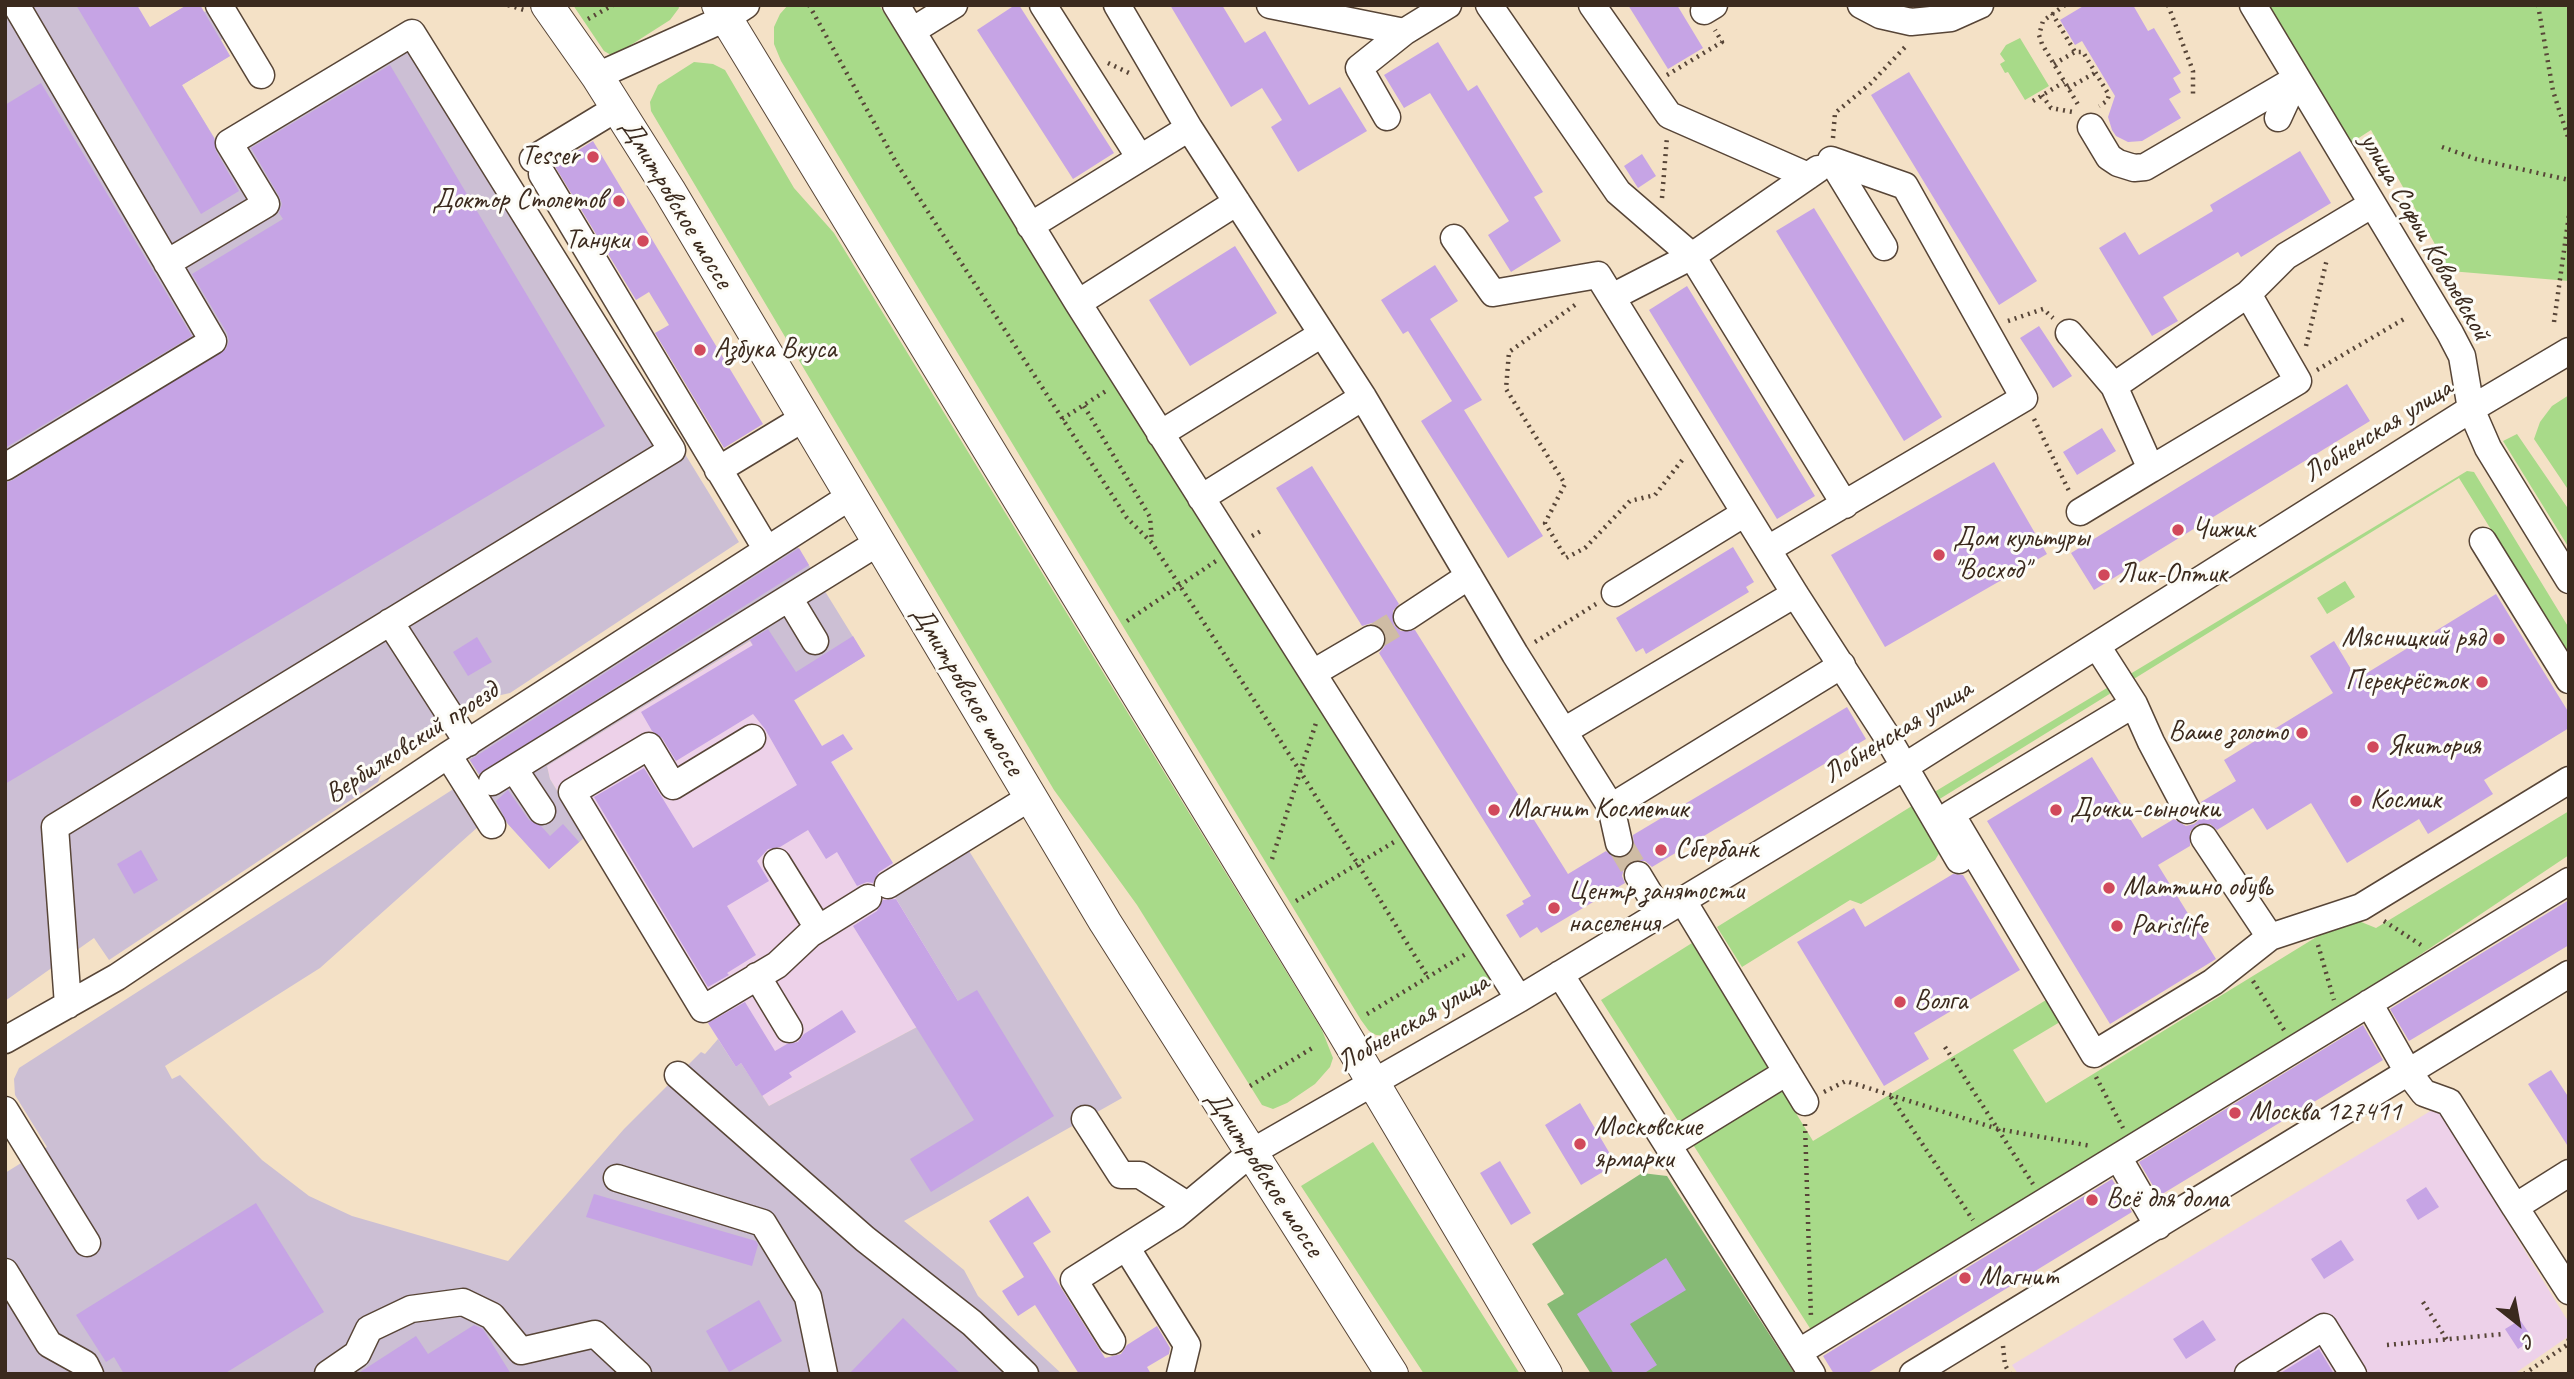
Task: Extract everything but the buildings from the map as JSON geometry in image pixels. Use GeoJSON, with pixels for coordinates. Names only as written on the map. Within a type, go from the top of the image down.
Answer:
{"type":"FeatureCollection","features":[{"type":"Feature","properties":{"kind":"main road","name":"Дмитровское шоссе"},"geometry":{"type":"LineString","coordinates":[[536,8],[597,76],[1167,1022],[1392,1374]]}},
{"type":"Feature","properties":{"kind":"main road"},"geometry":{"type":"LineString","coordinates":[[730,9],[1546,1374]]}},
{"type":"Feature","properties":{"kind":"street"},"geometry":{"type":"LineString","coordinates":[[5,467],[213,341],[16,5]]}},
{"type":"Feature","properties":{"kind":"street"},"geometry":{"type":"LineString","coordinates":[[219,5],[261,75]]}},
{"type":"Feature","properties":{"kind":"street"},"geometry":{"type":"LineString","coordinates":[[896,5],[1125,379],[1519,999]]}},
{"type":"Feature","properties":{"kind":"street"},"geometry":{"type":"LineString","coordinates":[[912,31],[954,5]]}},
{"type":"Feature","properties":{"kind":"street"},"geometry":{"type":"LineString","coordinates":[[1044,5],[1140,158]]}},
{"type":"Feature","properties":{"kind":"street"},"geometry":{"type":"LineString","coordinates":[[1117,5],[1189,128],[1363,397],[1515,654],[1611,807],[1619,843]]}},
{"type":"Feature","properties":{"kind":"street"},"geometry":{"type":"LineString","coordinates":[[1269,5],[1404,32]]}},
{"type":"Feature","properties":{"kind":"street"},"geometry":{"type":"LineString","coordinates":[[1489,5],[1618,192],[1692,256],[1845,505]]}},
{"type":"Feature","properties":{"kind":"street"},"geometry":{"type":"LineString","coordinates":[[1592,5],[1669,115],[1808,176]]}},
{"type":"Feature","properties":{"kind":"street"},"geometry":{"type":"LineString","coordinates":[[1861,5],[1895,19],[1934,21],[1951,18],[1980,5]]}},
{"type":"Feature","properties":{"kind":"street","name":"улица Софьи Ковалевской"},"geometry":{"type":"LineString","coordinates":[[2253,5],[2462,356],[2471,409],[2488,448],[2569,580]]}},
{"type":"Feature","properties":{"kind":"street"},"geometry":{"type":"LineString","coordinates":[[1387,117],[1359,68],[1434,8]]}},
{"type":"Feature","properties":{"kind":"street"},"geometry":{"type":"LineString","coordinates":[[597,76],[730,9]]}},
{"type":"Feature","properties":{"kind":"street"},"geometry":{"type":"LineString","coordinates":[[68,1005],[55,827],[672,450],[412,33],[229,142],[266,204],[167,263]]}},
{"type":"Feature","properties":{"kind":"street"},"geometry":{"type":"LineString","coordinates":[[2278,118],[2296,79]]}},
{"type":"Feature","properties":{"kind":"street"},"geometry":{"type":"LineString","coordinates":[[2088,121],[2109,157],[2134,168],[2145,167],[2296,79]]}},
{"type":"Feature","properties":{"kind":"street"},"geometry":{"type":"LineString","coordinates":[[617,108],[537,167],[767,550]]}},
{"type":"Feature","properties":{"kind":"street"},"geometry":{"type":"LineString","coordinates":[[1030,226],[1189,128]]}},
{"type":"Feature","properties":{"kind":"street"},"geometry":{"type":"LineString","coordinates":[[1608,290],[1692,256],[1831,160]]}},
{"type":"Feature","properties":{"kind":"street"},"geometry":{"type":"LineString","coordinates":[[1831,160],[1884,247]]}},
{"type":"Feature","properties":{"kind":"street"},"geometry":{"type":"LineString","coordinates":[[1768,549],[2024,398],[1905,186],[1831,160]]}},
{"type":"Feature","properties":{"kind":"street"},"geometry":{"type":"LineString","coordinates":[[1078,303],[1237,202]]}},
{"type":"Feature","properties":{"kind":"street"},"geometry":{"type":"LineString","coordinates":[[2114,386],[2248,294],[2286,256],[2371,205]]}},
{"type":"Feature","properties":{"kind":"street"},"geometry":{"type":"LineString","coordinates":[[1454,238],[1493,293],[1598,275],[1795,594],[1842,665],[1959,860]]}},
{"type":"Feature","properties":{"kind":"street"},"geometry":{"type":"LineString","coordinates":[[2080,512],[2298,381],[2248,294]]}},
{"type":"Feature","properties":{"kind":"street"},"geometry":{"type":"LineString","coordinates":[[2069,333],[2114,386],[2151,470]]}},
{"type":"Feature","properties":{"kind":"street"},"geometry":{"type":"LineString","coordinates":[[1160,434],[1322,334]]}},
{"type":"Feature","properties":{"kind":"street","name":"Лобненская улица"},"geometry":{"type":"LineString","coordinates":[[1111,1340],[1074,1280],[1175,1216],[1252,1152],[1519,999],[1904,767],[2471,409],[2569,351]]}},
{"type":"Feature","properties":{"kind":"street"},"geometry":{"type":"LineString","coordinates":[[1200,498],[1363,397]]}},
{"type":"Feature","properties":{"kind":"street"},"geometry":{"type":"LineString","coordinates":[[718,470],[804,418]]}},
{"type":"Feature","properties":{"kind":"street","name":"Вербилковский проезд"},"geometry":{"type":"LineString","coordinates":[[5,1040],[117,977],[458,749],[851,496]]}},
{"type":"Feature","properties":{"kind":"street"},"geometry":{"type":"LineString","coordinates":[[1615,593],[1745,513]]}},
{"type":"Feature","properties":{"kind":"street"},"geometry":{"type":"LineString","coordinates":[[2483,541],[2569,680]]}},
{"type":"Feature","properties":{"kind":"street"},"geometry":{"type":"LineString","coordinates":[[542,811],[503,776],[879,542]]}},
{"type":"Feature","properties":{"kind":"street"},"geometry":{"type":"LineString","coordinates":[[1407,617],[1469,576]]}},
{"type":"Feature","properties":{"kind":"street"},"geometry":{"type":"LineString","coordinates":[[1564,731],[1795,594]]}},
{"type":"Feature","properties":{"kind":"street"},"geometry":{"type":"LineString","coordinates":[[789,598],[815,641]]}},
{"type":"Feature","properties":{"kind":"street"},"geometry":{"type":"LineString","coordinates":[[390,622],[458,749],[492,825]]}},
{"type":"Feature","properties":{"kind":"street"},"geometry":{"type":"LineString","coordinates":[[1319,683],[1370,639]]}},
{"type":"Feature","properties":{"kind":"street"},"geometry":{"type":"LineString","coordinates":[[2097,646],[2134,704],[2187,810]]}},
{"type":"Feature","properties":{"kind":"street"},"geometry":{"type":"LineString","coordinates":[[1611,807],[1842,665]]}},
{"type":"Feature","properties":{"kind":"street"},"geometry":{"type":"LineString","coordinates":[[2134,704],[1951,814],[2094,1054],[2213,982],[2270,937],[2361,906],[2569,780]]}},
{"type":"Feature","properties":{"kind":"street"},"geometry":{"type":"LineString","coordinates":[[752,738],[673,786],[649,746],[572,792],[703,1009],[777,965],[818,929],[1031,797]]}},
{"type":"Feature","properties":{"kind":"street"},"geometry":{"type":"LineString","coordinates":[[2204,838],[2270,937]]}},
{"type":"Feature","properties":{"kind":"street"},"geometry":{"type":"LineString","coordinates":[[777,862],[818,929]]}},
{"type":"Feature","properties":{"kind":"street"},"geometry":{"type":"LineString","coordinates":[[1638,875],[1672,907],[1805,1102]]}},
{"type":"Feature","properties":{"kind":"street"},"geometry":{"type":"LineString","coordinates":[[1560,974],[1668,1145],[1808,1357],[1985,1239],[2569,881]]}},
{"type":"Feature","properties":{"kind":"street"},"geometry":{"type":"LineString","coordinates":[[1923,1371],[2569,974]]}},
{"type":"Feature","properties":{"kind":"street"},"geometry":{"type":"LineString","coordinates":[[757,976],[789,1029]]}},
{"type":"Feature","properties":{"kind":"street"},"geometry":{"type":"LineString","coordinates":[[2369,1003],[2424,1093],[2449,1102],[2569,1291]]}},
{"type":"Feature","properties":{"kind":"street"},"geometry":{"type":"LineString","coordinates":[[1668,1145],[1787,1072]]}},
{"type":"Feature","properties":{"kind":"street"},"geometry":{"type":"LineString","coordinates":[[678,1075],[865,1239],[972,1323],[1025,1374]]}},
{"type":"Feature","properties":{"kind":"street"},"geometry":{"type":"LineString","coordinates":[[5,1110],[87,1243]]}},
{"type":"Feature","properties":{"kind":"street"},"geometry":{"type":"LineString","coordinates":[[1085,1119],[1121,1175],[1140,1175],[1187,1205]]}},
{"type":"Feature","properties":{"kind":"street"},"geometry":{"type":"LineString","coordinates":[[2126,1152],[2158,1226]]}},
{"type":"Feature","properties":{"kind":"street"},"geometry":{"type":"LineString","coordinates":[[2515,1207],[2569,1173]]}},
{"type":"Feature","properties":{"kind":"street"},"geometry":{"type":"LineString","coordinates":[[617,1178],[763,1223],[808,1297],[824,1374]]}},
{"type":"Feature","properties":{"kind":"street"},"geometry":{"type":"LineString","coordinates":[[1126,1247],[1187,1345],[1180,1374]]}},
{"type":"Feature","properties":{"kind":"street"},"geometry":{"type":"LineString","coordinates":[[5,1272],[49,1344],[85,1364],[90,1374]]}},
{"type":"Feature","properties":{"kind":"street"},"geometry":{"type":"LineString","coordinates":[[328,1374],[357,1354],[369,1329],[411,1309],[463,1302],[492,1316],[521,1351],[594,1334],[638,1374]]}},
{"type":"Feature","properties":{"kind":"street"},"geometry":{"type":"LineString","coordinates":[[2248,1374],[2324,1327],[2353,1374]]}},
{"type":"Feature","properties":{"kind":"path"},"geometry":{"type":"LineString","coordinates":[[508,5],[536,8]]}},
{"type":"Feature","properties":{"kind":"path"},"geometry":{"type":"LineString","coordinates":[[588,19],[613,5]]}},
{"type":"Feature","properties":{"kind":"path"},"geometry":{"type":"LineString","coordinates":[[810,5],[897,164],[1127,518],[1152,543],[1300,771],[1428,977]]}},
{"type":"Feature","properties":{"kind":"path"},"geometry":{"type":"LineString","coordinates":[[2065,5],[2052,13],[2041,25],[2039,35],[2088,121]]}},
{"type":"Feature","properties":{"kind":"path"},"geometry":{"type":"LineString","coordinates":[[2168,5],[2193,71],[2193,98]]}},
{"type":"Feature","properties":{"kind":"path"},"geometry":{"type":"LineString","coordinates":[[2538,5],[2553,91],[2569,141]]}},
{"type":"Feature","properties":{"kind":"path"},"geometry":{"type":"LineString","coordinates":[[1649,86],[1723,42],[1709,8]]}},
{"type":"Feature","properties":{"kind":"path"},"geometry":{"type":"LineString","coordinates":[[2052,13],[2075,52]]}},
{"type":"Feature","properties":{"kind":"path"},"geometry":{"type":"LineString","coordinates":[[1831,160],[1835,113],[1870,84],[1934,21]]}},
{"type":"Feature","properties":{"kind":"path"},"geometry":{"type":"LineString","coordinates":[[2054,64],[2075,52],[2083,52],[2109,95],[2108,100],[2088,121]]}},
{"type":"Feature","properties":{"kind":"path"},"geometry":{"type":"LineString","coordinates":[[1105,61],[1130,74]]}},
{"type":"Feature","properties":{"kind":"path"},"geometry":{"type":"LineString","coordinates":[[2068,88],[2095,73]]}},
{"type":"Feature","properties":{"kind":"path"},"geometry":{"type":"LineString","coordinates":[[2033,100],[2064,82]]}},
{"type":"Feature","properties":{"kind":"path"},"geometry":{"type":"LineString","coordinates":[[2042,95],[2051,108],[2088,121]]}},
{"type":"Feature","properties":{"kind":"path"},"geometry":{"type":"LineString","coordinates":[[1660,228],[1669,115]]}},
{"type":"Feature","properties":{"kind":"path"},"geometry":{"type":"LineString","coordinates":[[2442,147],[2476,159],[2569,180]]}},
{"type":"Feature","properties":{"kind":"path"},"geometry":{"type":"LineString","coordinates":[[2554,322],[2569,215]]}},
{"type":"Feature","properties":{"kind":"path"},"geometry":{"type":"LineString","coordinates":[[2298,381],[2335,227]]}},
{"type":"Feature","properties":{"kind":"path"},"geometry":{"type":"LineString","coordinates":[[1608,290],[1509,352],[1506,389],[1565,484],[1545,523],[1566,558],[1585,548],[1630,501],[1655,495],[1699,439]]}},
{"type":"Feature","properties":{"kind":"path"},"geometry":{"type":"LineString","coordinates":[[1985,328],[2043,309],[2069,333]]}},
{"type":"Feature","properties":{"kind":"path"},"geometry":{"type":"LineString","coordinates":[[2298,381],[2404,319]]}},
{"type":"Feature","properties":{"kind":"path"},"geometry":{"type":"LineString","coordinates":[[1062,419],[1125,379]]}},
{"type":"Feature","properties":{"kind":"path"},"geometry":{"type":"LineString","coordinates":[[2024,398],[2080,512]]}},
{"type":"Feature","properties":{"kind":"path"},"geometry":{"type":"LineString","coordinates":[[1084,406],[1150,517],[1152,543]]}},
{"type":"Feature","properties":{"kind":"path"},"geometry":{"type":"LineString","coordinates":[[1127,621],[1261,531]]}},
{"type":"Feature","properties":{"kind":"path"},"geometry":{"type":"LineString","coordinates":[[1515,654],[1615,593]]}},
{"type":"Feature","properties":{"kind":"path"},"geometry":{"type":"LineString","coordinates":[[1272,859],[1300,771],[1319,683]]}},
{"type":"Feature","properties":{"kind":"path"},"geometry":{"type":"LineString","coordinates":[[1296,901],[1413,831]]}},
{"type":"Feature","properties":{"kind":"path"},"geometry":{"type":"LineString","coordinates":[[2361,906],[2442,959]]}},
{"type":"Feature","properties":{"kind":"path"},"geometry":{"type":"LineString","coordinates":[[2312,923],[2340,1021]]}},
{"type":"Feature","properties":{"kind":"path"},"geometry":{"type":"LineString","coordinates":[[1367,1014],[1470,952]]}},
{"type":"Feature","properties":{"kind":"path"},"geometry":{"type":"LineString","coordinates":[[2241,960],[2296,1048]]}},
{"type":"Feature","properties":{"kind":"path"},"geometry":{"type":"LineString","coordinates":[[1250,1086],[1314,1047]]}},
{"type":"Feature","properties":{"kind":"path"},"geometry":{"type":"LineString","coordinates":[[1945,1047],[2045,1202]]}},
{"type":"Feature","properties":{"kind":"path"},"geometry":{"type":"LineString","coordinates":[[2094,1054],[2086,1058],[2126,1152]]}},
{"type":"Feature","properties":{"kind":"path"},"geometry":{"type":"LineString","coordinates":[[1808,1357],[1805,1102],[1846,1081],[1998,1129],[2126,1152]]}},
{"type":"Feature","properties":{"kind":"path"},"geometry":{"type":"LineString","coordinates":[[1891,1097],[1985,1239]]}},
{"type":"Feature","properties":{"kind":"path"},"geometry":{"type":"LineString","coordinates":[[2423,1302],[2447,1340]]}},
{"type":"Feature","properties":{"kind":"path"},"geometry":{"type":"LineString","coordinates":[[2388,1345],[2503,1334]]}},
{"type":"Feature","properties":{"kind":"path"},"geometry":{"type":"LineString","coordinates":[[2524,1374],[2567,1345],[2569,1339]]}},
{"type":"Feature","properties":{"kind":"shaded area"},"geometry":{"type":"Polygon","coordinates":[[[5,5],[137,5],[141,33],[187,5],[200,5],[204,12],[212,8],[228,35],[221,40],[230,56],[169,93],[176,106],[190,98],[215,139],[418,19],[739,542],[510,693],[474,701],[388,759],[378,782],[109,960],[94,938],[5,1001],[5,5]]]}},
{"type":"Feature","properties":{"kind":"shaded area"},"geometry":{"type":"Polygon","coordinates":[[[797,546],[865,656],[790,703],[750,641],[547,766],[550,779],[585,837],[549,869],[485,799],[480,777],[467,756],[797,546]]]}},
{"type":"Feature","properties":{"kind":"shaded area"},"geometry":{"type":"Polygon","coordinates":[[[751,641],[822,746],[843,734],[853,749],[832,762],[895,867],[958,1001],[915,1028],[769,1106],[742,1064],[736,1067],[701,1016],[550,779],[547,766],[751,641]]]}},
{"type":"Feature","properties":{"kind":"shaded area"},"geometry":{"type":"Polygon","coordinates":[[[455,788],[479,826],[320,968],[165,1066],[172,1079],[180,1075],[262,1160],[309,1196],[352,1216],[508,1261],[624,1129],[701,1052],[705,1054],[718,1039],[736,1067],[741,1063],[769,1106],[917,1027],[958,1001],[892,892],[966,846],[1122,1098],[904,1221],[964,1270],[978,1296],[1062,1374],[5,1374],[5,1173],[47,1147],[15,1095],[14,1079],[19,1068],[455,788]]]}},
{"type":"Feature","properties":{"kind":"shaded area"},"geometry":{"type":"Polygon","coordinates":[[[2437,1107],[2569,1323],[2569,1336],[2514,1374],[2018,1374],[2012,1365],[2437,1107]]]}},
{"type":"Feature","properties":{"kind":"green space"},"geometry":{"type":"Polygon","coordinates":[[[573,5],[678,5],[679,8],[670,20],[611,55],[604,51],[573,5]]]}},
{"type":"Feature","properties":{"kind":"green space"},"geometry":{"type":"Polygon","coordinates":[[[788,5],[879,5],[1491,972],[1490,979],[1392,1036],[1376,1035],[1369,1031],[1361,1020],[781,61],[774,44],[774,27],[788,5]]]}},
{"type":"Feature","properties":{"kind":"green space"},"geometry":{"type":"Polygon","coordinates":[[[2260,5],[2569,5],[2569,281],[2450,271],[2371,130],[2351,143],[2260,5]]]}},
{"type":"Feature","properties":{"kind":"green space"},"geometry":{"type":"Polygon","coordinates":[[[2020,38],[2049,86],[2025,100],[2000,64],[2005,61],[2000,54],[2006,45],[2020,38]]]}},
{"type":"Feature","properties":{"kind":"green space"},"geometry":{"type":"Polygon","coordinates":[[[694,62],[713,64],[725,70],[794,188],[834,233],[1322,1030],[1333,1058],[1330,1067],[1315,1084],[1287,1103],[1273,1109],[1262,1105],[1137,905],[1054,790],[651,111],[650,102],[658,85],[694,62]]]}},
{"type":"Feature","properties":{"kind":"green space"},"geometry":{"type":"Polygon","coordinates":[[[2569,395],[2569,491],[2534,439],[2540,422],[2552,406],[2569,395]]]}},
{"type":"Feature","properties":{"kind":"green space"},"geometry":{"type":"Polygon","coordinates":[[[2517,434],[2569,510],[2569,548],[2503,441],[2517,434]]]}},
{"type":"Feature","properties":{"kind":"green space"},"geometry":{"type":"Polygon","coordinates":[[[2467,471],[2474,472],[2569,628],[2569,655],[2459,478],[1938,800],[1955,828],[1935,860],[1861,904],[1850,900],[1742,967],[1717,927],[1936,791],[2467,471]]]}},
{"type":"Feature","properties":{"kind":"green space"},"geometry":{"type":"Polygon","coordinates":[[[2345,581],[2355,597],[2327,614],[2317,598],[2345,581]]]}},
{"type":"Feature","properties":{"kind":"green space"},"geometry":{"type":"Polygon","coordinates":[[[2569,811],[2569,855],[2366,991],[1813,1333],[1601,1000],[1692,943],[1813,1141],[2056,994],[2070,1016],[2013,1050],[2046,1103],[2349,917],[2376,928],[2569,811]]]}},
{"type":"Feature","properties":{"kind":"green space"},"geometry":{"type":"Polygon","coordinates":[[[1373,1142],[1520,1374],[1424,1374],[1301,1186],[1373,1142]]]}},
{"type":"Feature","properties":{"kind":"green space"},"geometry":{"type":"Polygon","coordinates":[[[1642,1173],[1667,1176],[1795,1374],[1591,1374],[1547,1304],[1564,1294],[1532,1244],[1642,1173]]]}},
{"type":"Feature","properties":{"kind":"tunnel"},"geometry":{"type":"LineString","coordinates":[[1371,639],[1407,617]]}},
{"type":"Feature","properties":{"kind":"tunnel"},"geometry":{"type":"LineString","coordinates":[[1619,843],[1638,875]]}},
{"type":"Feature","properties":{"kind":"place","name":"Tesser"},"geometry":{"type":"Point","coordinates":[593,157]}},
{"type":"Feature","properties":{"kind":"place","name":"Доктор Столетов"},"geometry":{"type":"Point","coordinates":[619,201]}},
{"type":"Feature","properties":{"kind":"place","name":"Тануки"},"geometry":{"type":"Point","coordinates":[643,241]}},
{"type":"Feature","properties":{"kind":"place","name":"Азбука Вкуса"},"geometry":{"type":"Point","coordinates":[700,350]}},
{"type":"Feature","properties":{"kind":"place","name":"Чижик"},"geometry":{"type":"Point","coordinates":[2178,530]}},
{"type":"Feature","properties":{"kind":"place","name":"Дом культуры \"Восход\""},"geometry":{"type":"Point","coordinates":[1939,555]}},
{"type":"Feature","properties":{"kind":"place","name":"Лик-Оптик"},"geometry":{"type":"Point","coordinates":[2104,575]}},
{"type":"Feature","properties":{"kind":"place","name":"Мясницкий ряд"},"geometry":{"type":"Point","coordinates":[2499,639]}},
{"type":"Feature","properties":{"kind":"place","name":"Перекрёсток"},"geometry":{"type":"Point","coordinates":[2482,682]}},
{"type":"Feature","properties":{"kind":"place","name":"Ваше золото"},"geometry":{"type":"Point","coordinates":[2302,733]}},
{"type":"Feature","properties":{"kind":"place","name":"Якитория"},"geometry":{"type":"Point","coordinates":[2373,747]}},
{"type":"Feature","properties":{"kind":"place","name":"Космик"},"geometry":{"type":"Point","coordinates":[2356,801]}},
{"type":"Feature","properties":{"kind":"place","name":"Магнит Косметик"},"geometry":{"type":"Point","coordinates":[1494,810]}},
{"type":"Feature","properties":{"kind":"place","name":"Дочки-сыночки"},"geometry":{"type":"Point","coordinates":[2056,810]}},
{"type":"Feature","properties":{"kind":"place","name":"Сбербанк"},"geometry":{"type":"Point","coordinates":[1661,850]}},
{"type":"Feature","properties":{"kind":"place","name":"Маттино обувь"},"geometry":{"type":"Point","coordinates":[2109,888]}},
{"type":"Feature","properties":{"kind":"place","name":"Центр занятости населения"},"geometry":{"type":"Point","coordinates":[1554,908]}},
{"type":"Feature","properties":{"kind":"place","name":"Parislife"},"geometry":{"type":"Point","coordinates":[2117,926]}},
{"type":"Feature","properties":{"kind":"place","name":"Волга"},"geometry":{"type":"Point","coordinates":[1900,1002]}},
{"type":"Feature","properties":{"kind":"place","name":"Москва 127411"},"geometry":{"type":"Point","coordinates":[2235,1113]}},
{"type":"Feature","properties":{"kind":"place","name":"Московские ярмарки"},"geometry":{"type":"Point","coordinates":[1580,1144]}},
{"type":"Feature","properties":{"kind":"place","name":"Всё для дома"},"geometry":{"type":"Point","coordinates":[2092,1200]}},
{"type":"Feature","properties":{"kind":"place","name":"Магнит"},"geometry":{"type":"Point","coordinates":[1965,1278]}}]}
